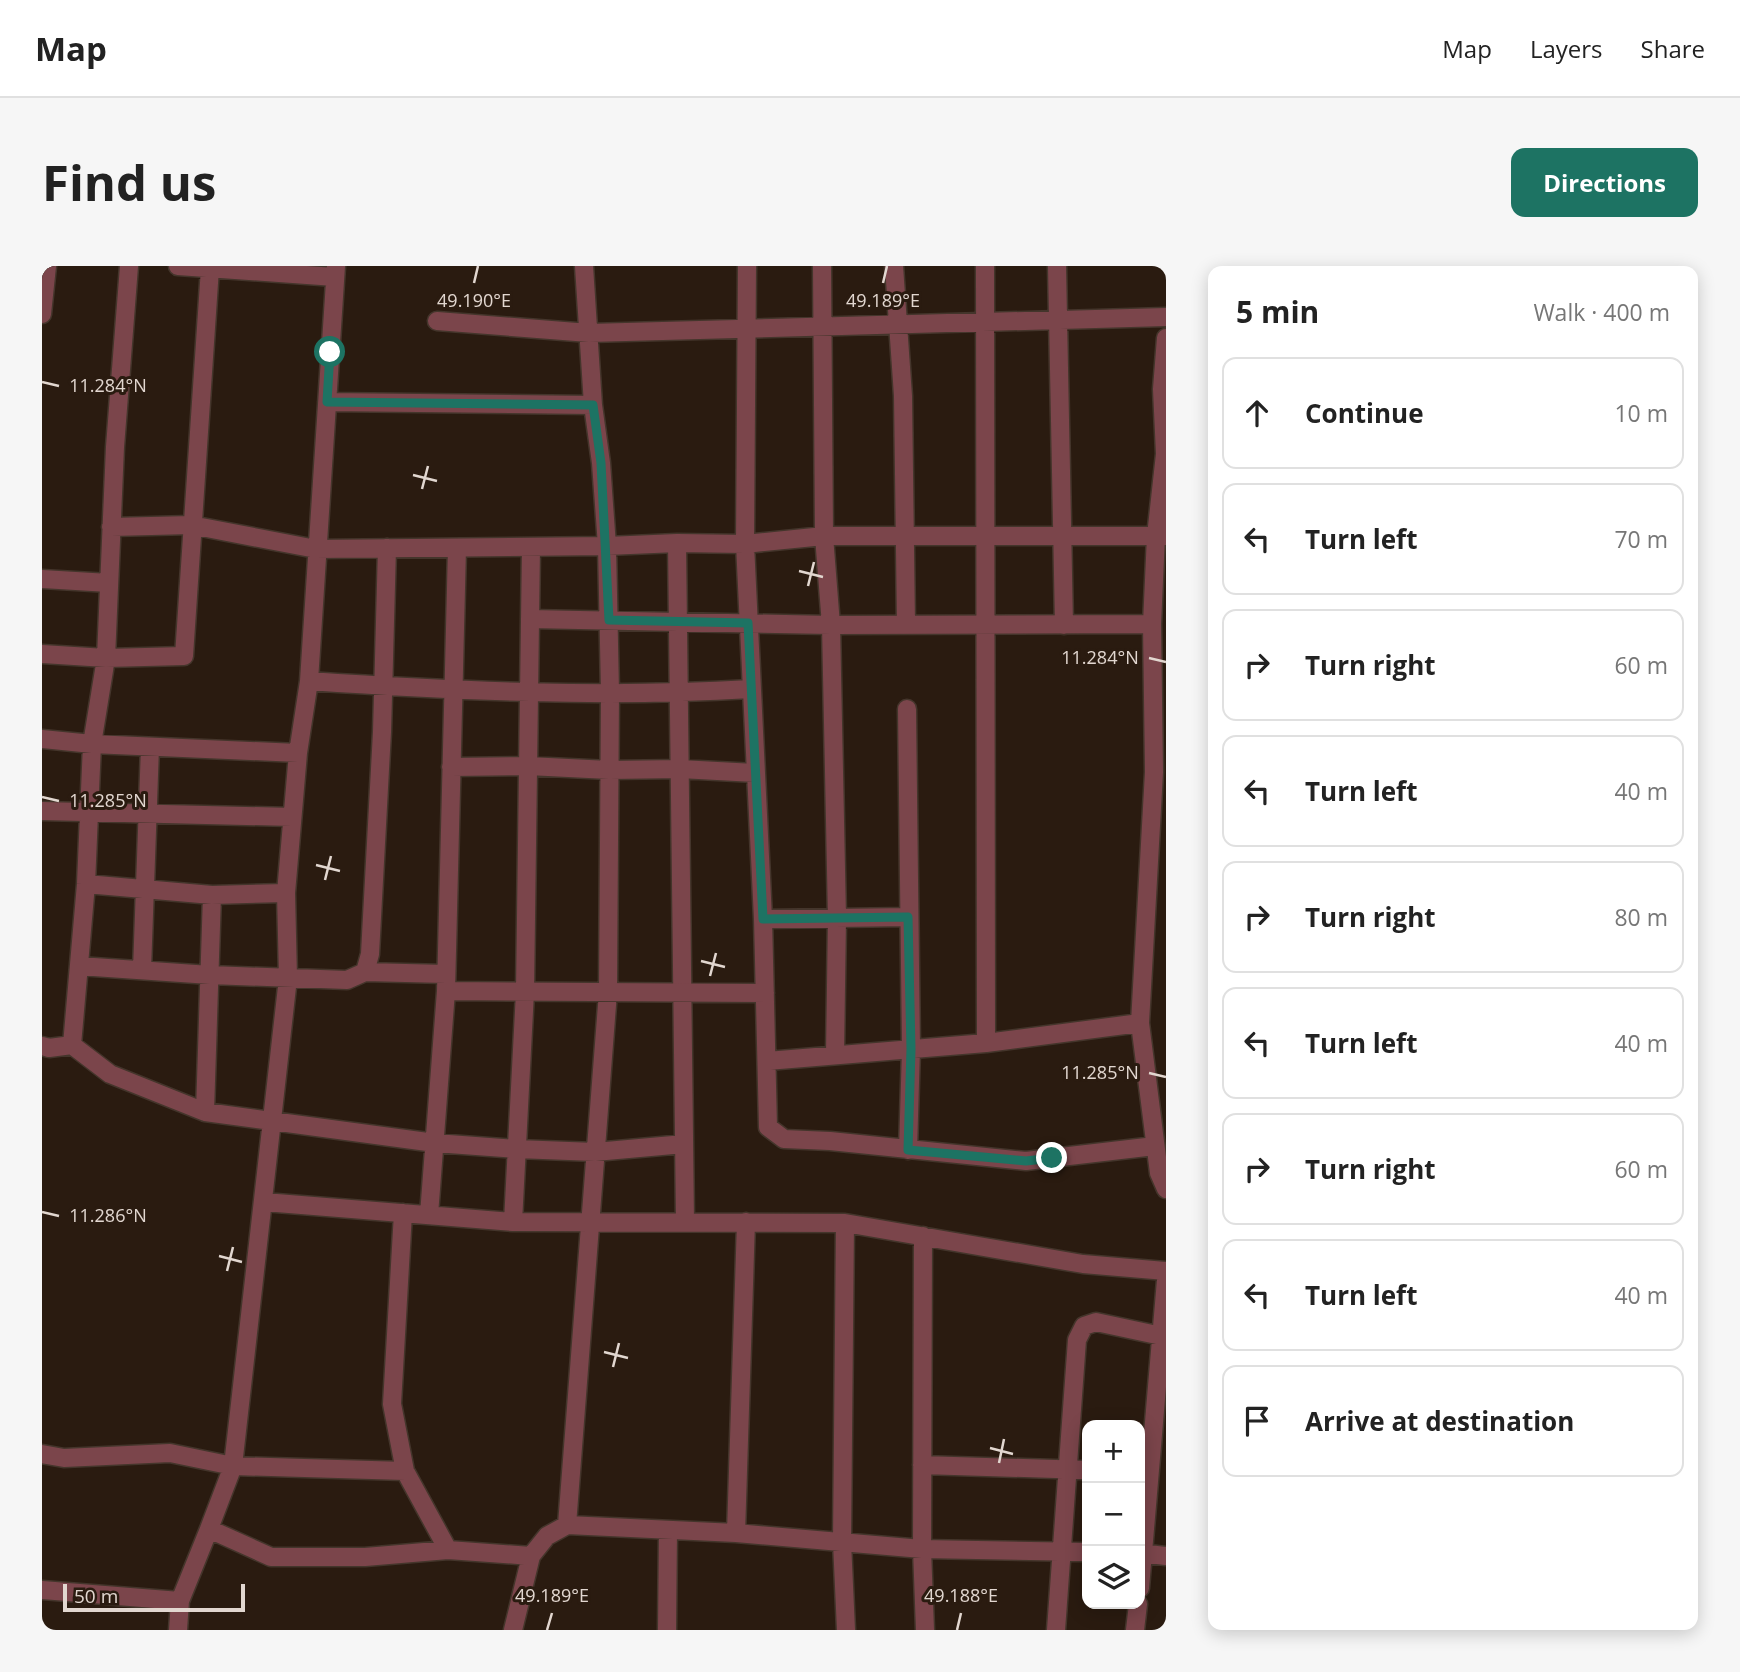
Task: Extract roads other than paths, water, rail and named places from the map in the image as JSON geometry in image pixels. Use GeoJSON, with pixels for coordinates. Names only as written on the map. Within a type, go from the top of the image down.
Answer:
{"type":"FeatureCollection","features":[{"type":"Feature","properties":{"kind":"street"},"geometry":{"type":"LineString","coordinates":[[42,314],[47,266]]}},
{"type":"Feature","properties":{"kind":"street"},"geometry":{"type":"LineString","coordinates":[[72,1045],[86,884],[92,744],[106,658],[115,447],[129,266]]}},
{"type":"Feature","properties":{"kind":"street"},"geometry":{"type":"LineString","coordinates":[[178,266],[335,272],[309,681],[298,753],[286,893],[288,978],[264,1202],[233,1466],[180,1601],[178,1630]]}},
{"type":"Feature","properties":{"kind":"street"},"geometry":{"type":"LineString","coordinates":[[567,1525],[608,992],[610,692],[607,546],[601,463],[593,405],[584,266]]}},
{"type":"Feature","properties":{"kind":"street"},"geometry":{"type":"LineString","coordinates":[[747,266],[745,544],[763,919],[768,1127],[784,1139],[830,1141],[1026,1161],[1155,1146]]}},
{"type":"Feature","properties":{"kind":"street"},"geometry":{"type":"LineString","coordinates":[[822,266],[824,536],[831,625],[837,918],[835,1055]]}},
{"type":"Feature","properties":{"kind":"street"},"geometry":{"type":"LineString","coordinates":[[894,266],[902,396],[906,625]]}},
{"type":"Feature","properties":{"kind":"street"},"geometry":{"type":"LineString","coordinates":[[985,266],[986,1043]]}},
{"type":"Feature","properties":{"kind":"street"},"geometry":{"type":"LineString","coordinates":[[1058,266],[1064,625]]}},
{"type":"Feature","properties":{"kind":"street"},"geometry":{"type":"LineString","coordinates":[[42,654],[106,658],[184,656],[210,268]]}},
{"type":"Feature","properties":{"kind":"street"},"geometry":{"type":"LineString","coordinates":[[437,321],[589,333],[1166,317]]}},
{"type":"Feature","properties":{"kind":"street"},"geometry":{"type":"LineString","coordinates":[[1166,338],[1162,389],[1165,454],[1161,536],[1152,624],[1160,773],[1140,1023],[1158,1173],[1166,1189]]}},
{"type":"Feature","properties":{"kind":"street"},"geometry":{"type":"LineString","coordinates":[[327,402],[593,405]]}},
{"type":"Feature","properties":{"kind":"street"},"geometry":{"type":"LineString","coordinates":[[111,527],[191,525],[316,549],[745,544],[824,536],[1161,536]]}},
{"type":"Feature","properties":{"kind":"street"},"geometry":{"type":"LineString","coordinates":[[677,543],[685,1221]]}},
{"type":"Feature","properties":{"kind":"street"},"geometry":{"type":"LineString","coordinates":[[513,1222],[525,992],[531,547]]}},
{"type":"Feature","properties":{"kind":"street"},"geometry":{"type":"LineString","coordinates":[[365,972],[370,954],[387,548]]}},
{"type":"Feature","properties":{"kind":"street"},"geometry":{"type":"LineString","coordinates":[[429,1215],[446,983],[457,548]]}},
{"type":"Feature","properties":{"kind":"street"},"geometry":{"type":"LineString","coordinates":[[42,579],[109,583]]}},
{"type":"Feature","properties":{"kind":"street"},"geometry":{"type":"LineString","coordinates":[[530,619],[831,625],[1152,624]]}},
{"type":"Feature","properties":{"kind":"street"},"geometry":{"type":"LineString","coordinates":[[309,681],[529,694],[678,694],[751,689]]}},
{"type":"Feature","properties":{"kind":"street"},"geometry":{"type":"LineString","coordinates":[[907,709],[911,1049],[908,1150]]}},
{"type":"Feature","properties":{"kind":"street"},"geometry":{"type":"LineString","coordinates":[[42,739],[92,744],[298,753]]}},
{"type":"Feature","properties":{"kind":"street"},"geometry":{"type":"LineString","coordinates":[[142,970],[150,747]]}},
{"type":"Feature","properties":{"kind":"street"},"geometry":{"type":"LineString","coordinates":[[451,767],[528,766],[755,773]]}},
{"type":"Feature","properties":{"kind":"street"},"geometry":{"type":"LineString","coordinates":[[42,811],[292,817]]}},
{"type":"Feature","properties":{"kind":"street"},"geometry":{"type":"LineString","coordinates":[[86,884],[212,895],[286,893]]}},
{"type":"Feature","properties":{"kind":"street"},"geometry":{"type":"LineString","coordinates":[[205,1112],[212,895]]}},
{"type":"Feature","properties":{"kind":"street"},"geometry":{"type":"LineString","coordinates":[[763,919],[908,917]]}},
{"type":"Feature","properties":{"kind":"street"},"geometry":{"type":"LineString","coordinates":[[79,966],[210,975],[347,980],[365,972],[525,992],[765,993]]}},
{"type":"Feature","properties":{"kind":"street"},"geometry":{"type":"LineString","coordinates":[[767,1061],[986,1043],[1140,1023]]}},
{"type":"Feature","properties":{"kind":"street"},"geometry":{"type":"LineString","coordinates":[[42,1046],[49,1048],[72,1045],[110,1074],[205,1112],[435,1143],[517,1149],[595,1152],[684,1144]]}},
{"type":"Feature","properties":{"kind":"street"},"geometry":{"type":"LineString","coordinates":[[264,1202],[513,1222],[845,1223],[1083,1264],[1166,1271]]}},
{"type":"Feature","properties":{"kind":"street"},"geometry":{"type":"LineString","coordinates":[[403,1213],[392,1404],[405,1471],[448,1550]]}},
{"type":"Feature","properties":{"kind":"street"},"geometry":{"type":"LineString","coordinates":[[736,1533],[746,1222]]}},
{"type":"Feature","properties":{"kind":"street"},"geometry":{"type":"LineString","coordinates":[[845,1223],[842,1542],[846,1630]]}},
{"type":"Feature","properties":{"kind":"street"},"geometry":{"type":"LineString","coordinates":[[923,1237],[922,1549],[925,1630]]}},
{"type":"Feature","properties":{"kind":"street"},"geometry":{"type":"LineString","coordinates":[[1145,1470],[1164,1337],[1166,1280]]}},
{"type":"Feature","properties":{"kind":"street"},"geometry":{"type":"LineString","coordinates":[[1056,1630],[1077,1340],[1084,1326],[1096,1322],[1164,1337]]}},
{"type":"Feature","properties":{"kind":"street"},"geometry":{"type":"LineString","coordinates":[[42,1454],[64,1458],[170,1452],[233,1466],[405,1471]]}},
{"type":"Feature","properties":{"kind":"street"},"geometry":{"type":"LineString","coordinates":[[922,1465],[1082,1470]]}},
{"type":"Feature","properties":{"kind":"street"},"geometry":{"type":"LineString","coordinates":[[1142,1546],[1145,1483]]}},
{"type":"Feature","properties":{"kind":"street"},"geometry":{"type":"LineString","coordinates":[[513,1630],[531,1556],[547,1536],[567,1525],[736,1533],[922,1549],[1082,1552]]}},
{"type":"Feature","properties":{"kind":"street"},"geometry":{"type":"LineString","coordinates":[[209,1528],[271,1557],[365,1557],[448,1550],[531,1556]]}},
{"type":"Feature","properties":{"kind":"street"},"geometry":{"type":"LineString","coordinates":[[667,1630],[668,1530]]}},
{"type":"Feature","properties":{"kind":"street"},"geometry":{"type":"LineString","coordinates":[[1145,1553],[1166,1556]]}},
{"type":"Feature","properties":{"kind":"street"},"geometry":{"type":"LineString","coordinates":[[42,1590],[180,1601]]}},
{"type":"Feature","properties":{"kind":"street"},"geometry":{"type":"LineString","coordinates":[[1136,1630],[1138,1609]]}}]}
